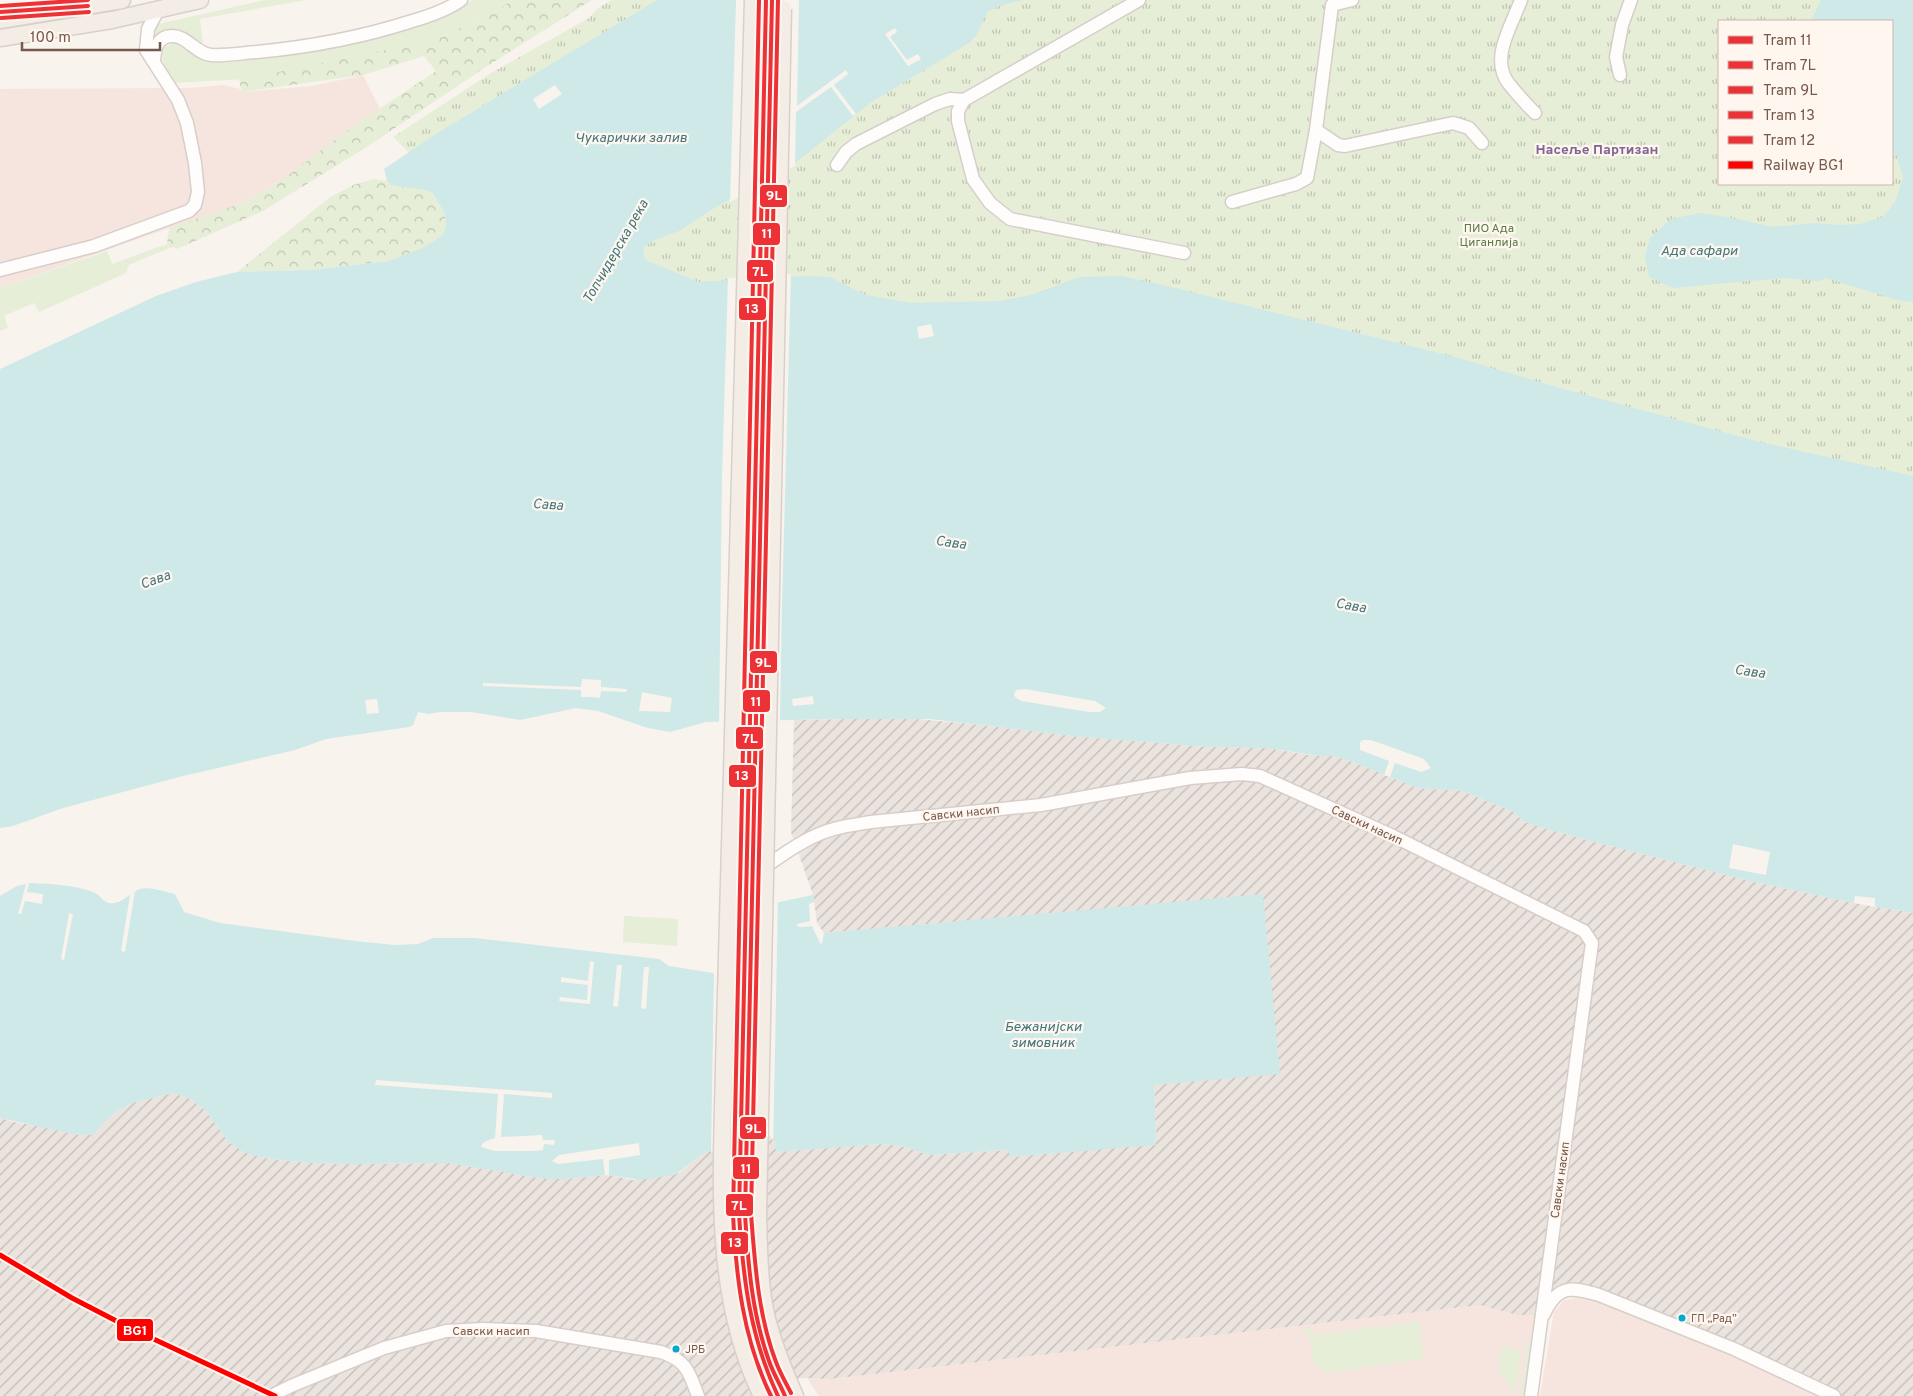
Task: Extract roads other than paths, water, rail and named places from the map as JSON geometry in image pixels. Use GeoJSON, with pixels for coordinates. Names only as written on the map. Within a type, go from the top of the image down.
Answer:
{"type":"FeatureCollection","features":[{"type":"Feature","properties":{"kind":"main road"},"geometry":{"type":"LineString","coordinates":[[0,20],[122,0]]}},
{"type":"Feature","properties":{"kind":"main road"},"geometry":{"type":"LineString","coordinates":[[0,38],[54,30],[200,0]]}},
{"type":"Feature","properties":{"kind":"main road"},"geometry":{"type":"LineString","coordinates":[[752,0],[724,1066],[722,1216],[731,1299],[751,1374],[753,1396]]}},
{"type":"Feature","properties":{"kind":"main road"},"geometry":{"type":"LineString","coordinates":[[783,0],[758,1214],[760,1263],[767,1318],[795,1396]]}},
{"type":"Feature","properties":{"kind":"main road"},"geometry":{"type":"LineString","coordinates":[[751,1374],[762,1396]]}},
{"type":"Feature","properties":{"kind":"main road"},"geometry":{"type":"LineString","coordinates":[[786,1375],[805,1396]]}},
{"type":"Feature","properties":{"kind":"street"},"geometry":{"type":"LineString","coordinates":[[154,61],[157,44],[164,37],[180,38],[208,55],[238,54],[314,46],[393,28],[443,10],[461,0]]}},
{"type":"Feature","properties":{"kind":"street"},"geometry":{"type":"LineString","coordinates":[[837,165],[851,148],[943,100],[964,100],[1139,0]]}},
{"type":"Feature","properties":{"kind":"street"},"geometry":{"type":"LineString","coordinates":[[1232,202],[1296,184],[1306,178],[1316,130],[1332,3],[1352,0]]}},
{"type":"Feature","properties":{"kind":"street"},"geometry":{"type":"LineString","coordinates":[[1521,0],[1504,43],[1500,60],[1508,84],[1535,113]]}},
{"type":"Feature","properties":{"kind":"street"},"geometry":{"type":"LineString","coordinates":[[1620,75],[1616,57],[1622,25],[1631,0]]}},
{"type":"Feature","properties":{"kind":"street"},"geometry":{"type":"LineString","coordinates":[[0,270],[94,246],[189,211],[195,205],[198,198],[198,180],[187,123],[178,100],[146,50],[148,29],[158,10]]}},
{"type":"Feature","properties":{"kind":"street"},"geometry":{"type":"LineString","coordinates":[[964,100],[958,111],[958,121],[973,179],[990,203],[1010,219],[1184,253]]}},
{"type":"Feature","properties":{"kind":"street"},"geometry":{"type":"LineString","coordinates":[[1316,130],[1338,145],[1345,146],[1453,123],[1469,128],[1482,143]]}},
{"type":"Feature","properties":{"kind":"street","name":"Савски насип"},"geometry":{"type":"LineString","coordinates":[[759,871],[788,851],[818,834],[851,826],[871,822],[1042,805],[1190,778],[1242,774],[1260,776],[1272,780],[1291,791],[1393,836],[1584,931],[1592,943],[1531,1396]]}},
{"type":"Feature","properties":{"kind":"street","name":"Савски насип"},"geometry":{"type":"LineString","coordinates":[[1542,1318],[1550,1304],[1561,1292],[1577,1288],[1607,1298],[1734,1349],[1834,1396]]}},
{"type":"Feature","properties":{"kind":"street","name":"Савски насип"},"geometry":{"type":"LineString","coordinates":[[271,1396],[384,1348],[446,1331],[483,1329],[536,1331],[661,1352],[679,1360],[685,1365],[698,1396]]}},
{"type":"Feature","properties":{"kind":"water"},"geometry":{"type":"Polygon","coordinates":[[[657,0],[1024,0],[1005,4],[988,11],[977,35],[969,43],[870,103],[789,168],[716,207],[679,231],[645,246],[643,253],[646,260],[698,282],[807,276],[830,277],[866,295],[911,303],[999,301],[1031,295],[1080,277],[1122,276],[1455,357],[1560,388],[1760,442],[1913,476],[1913,913],[1854,903],[1750,881],[1579,838],[1524,822],[1514,812],[1462,791],[1417,788],[1353,762],[1333,756],[1319,756],[1267,748],[1206,747],[1072,736],[930,719],[706,722],[670,732],[648,728],[598,711],[576,708],[520,720],[471,712],[439,712],[429,714],[418,712],[413,725],[409,727],[326,739],[295,750],[179,777],[63,808],[13,826],[0,828],[0,369],[156,296],[196,282],[237,272],[311,270],[389,261],[423,248],[443,235],[446,226],[445,214],[430,191],[391,185],[387,181],[384,169],[436,134],[657,0]]]}},
{"type":"Feature","properties":{"kind":"water","name":"Ада сафари"},"geometry":{"type":"Polygon","coordinates":[[[1821,0],[1913,0],[1913,302],[1897,300],[1826,278],[1819,281],[1784,278],[1673,288],[1649,277],[1645,256],[1650,238],[1671,219],[1700,213],[1773,227],[1816,223],[1860,224],[1883,217],[1895,202],[1903,178],[1897,156],[1893,152],[1893,20],[1811,20],[1821,0]]]}},
{"type":"Feature","properties":{"kind":"water","name":"Бежанијски зимовник"},"geometry":{"type":"Polygon","coordinates":[[[31,883],[62,885],[86,890],[95,893],[109,903],[118,902],[140,889],[153,889],[175,894],[184,912],[220,923],[355,941],[395,945],[418,944],[433,938],[475,938],[659,959],[669,966],[726,974],[756,969],[770,904],[813,895],[817,923],[824,933],[1263,894],[1280,1074],[1154,1085],[1156,1145],[1010,1157],[1008,1150],[930,1155],[901,1146],[882,1144],[776,1152],[775,1140],[766,1126],[755,1126],[698,1157],[675,1175],[640,1180],[609,1175],[545,1179],[448,1163],[308,1163],[264,1158],[246,1153],[229,1143],[206,1111],[191,1099],[173,1093],[132,1103],[116,1112],[104,1122],[96,1133],[77,1135],[0,1118],[0,896],[17,886],[31,883]]]}},
{"type":"Feature","properties":{"kind":"tram line","name":"11"},"geometry":{"type":"LineString","coordinates":[[0,6],[88,0]]}},
{"type":"Feature","properties":{"kind":"tram line","name":"13"},"geometry":{"type":"LineString","coordinates":[[759,0],[733,1214],[736,1261],[747,1330],[761,1374],[771,1396]]}},
{"type":"Feature","properties":{"kind":"tram line","name":"7L"},"geometry":{"type":"LineString","coordinates":[[766,0],[739,1214],[749,1307],[768,1374],[778,1396]]}},
{"type":"Feature","properties":{"kind":"tram line","name":"11"},"geometry":{"type":"LineString","coordinates":[[772,0],[745,1214],[749,1270],[758,1325],[771,1365],[785,1396]]}},
{"type":"Feature","properties":{"kind":"tram line","name":"9L"},"geometry":{"type":"LineString","coordinates":[[778,0],[751,1214],[758,1289],[765,1326],[776,1362],[791,1393]]}},
{"type":"Feature","properties":{"kind":"tram line","name":"7L"},"geometry":{"type":"LineString","coordinates":[[0,12],[88,6]]}},
{"type":"Feature","properties":{"kind":"tram line","name":"12"},"geometry":{"type":"LineString","coordinates":[[1,18],[89,12]]}},
{"type":"Feature","properties":{"kind":"rail line","name":"BG1"},"geometry":{"type":"LineString","coordinates":[[0,1255],[72,1298],[128,1327],[275,1396]]}},
{"type":"Feature","properties":{"kind":"place","name":"ГП „Рад”"},"geometry":{"type":"Point","coordinates":[1682,1318]}},
{"type":"Feature","properties":{"kind":"place","name":"ЈРБ"},"geometry":{"type":"Point","coordinates":[676,1349]}},
{"type":"Feature","properties":{"kind":"district","name":"Насеље Партизан"},"geometry":{"type":"Point","coordinates":[1597,149]}},
{"type":"Feature","properties":{"kind":"water label","name":"Чукарички залив"},"geometry":{"type":"Point","coordinates":[631,137]}},
{"type":"Feature","properties":{"kind":"water label","name":"Топчидерска река"},"geometry":{"type":"Point","coordinates":[615,251]}},
{"type":"Feature","properties":{"kind":"water label","name":"Сава"},"geometry":{"type":"Point","coordinates":[548,504]}},
{"type":"Feature","properties":{"kind":"water label","name":"Сава"},"geometry":{"type":"Point","coordinates":[951,542]}},
{"type":"Feature","properties":{"kind":"water label","name":"Сава"},"geometry":{"type":"Point","coordinates":[155,579]}},
{"type":"Feature","properties":{"kind":"water label","name":"Сава"},"geometry":{"type":"Point","coordinates":[1351,605]}},
{"type":"Feature","properties":{"kind":"water label","name":"Сава"},"geometry":{"type":"Point","coordinates":[1750,671]}},
{"type":"Feature","properties":{"kind":"park label","name":"ПИО Ада Циганлија"},"geometry":{"type":"Point","coordinates":[1489,235]}}]}
